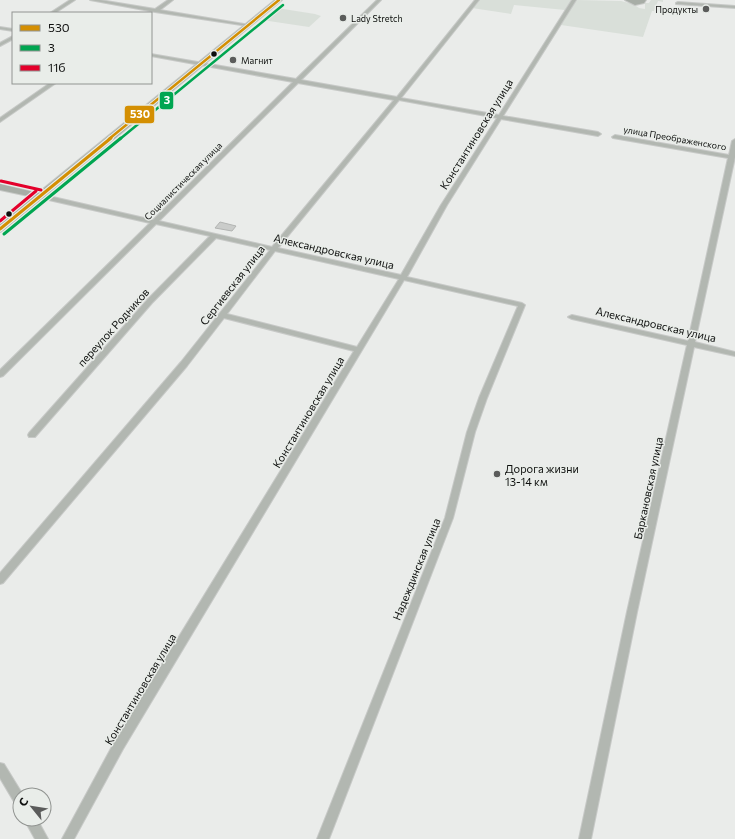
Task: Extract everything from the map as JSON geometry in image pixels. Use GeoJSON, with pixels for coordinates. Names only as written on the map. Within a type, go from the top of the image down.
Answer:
{"type":"FeatureCollection","features":[{"type":"Feature","properties":{"kind":"street"},"geometry":{"type":"LineString","coordinates":[[54,12],[73,0]]}},
{"type":"Feature","properties":{"kind":"street"},"geometry":{"type":"LineString","coordinates":[[92,0],[248,25]]}},
{"type":"Feature","properties":{"kind":"street"},"geometry":{"type":"LineString","coordinates":[[152,13],[171,0]]}},
{"type":"Feature","properties":{"kind":"street"},"geometry":{"type":"LineString","coordinates":[[0,229],[279,0]]}},
{"type":"Feature","properties":{"kind":"street","name":"Социалистическая улица"},"geometry":{"type":"LineString","coordinates":[[0,374],[299,81],[379,0]]}},
{"type":"Feature","properties":{"kind":"street","name":"Сергиевская улица"},"geometry":{"type":"LineString","coordinates":[[0,580],[184,364],[273,250],[477,0]]}},
{"type":"Feature","properties":{"kind":"street","name":"Константиновская улица"},"geometry":{"type":"LineString","coordinates":[[68,839],[119,744],[402,279],[444,205],[574,0]]}},
{"type":"Feature","properties":{"kind":"street"},"geometry":{"type":"LineString","coordinates":[[628,0],[638,3],[642,2],[643,0]]}},
{"type":"Feature","properties":{"kind":"street"},"geometry":{"type":"LineString","coordinates":[[678,3],[735,7]]}},
{"type":"Feature","properties":{"kind":"street"},"geometry":{"type":"LineString","coordinates":[[0,28],[12,30]]}},
{"type":"Feature","properties":{"kind":"street"},"geometry":{"type":"LineString","coordinates":[[0,45],[12,39]]}},
{"type":"Feature","properties":{"kind":"street"},"geometry":{"type":"LineString","coordinates":[[152,55],[598,134]]}},
{"type":"Feature","properties":{"kind":"street"},"geometry":{"type":"LineString","coordinates":[[0,120],[52,84]]}},
{"type":"Feature","properties":{"kind":"street","name":"улица Преображенского"},"geometry":{"type":"LineString","coordinates":[[615,137],[732,157]]}},
{"type":"Feature","properties":{"kind":"street","name":"Баркановская улица"},"geometry":{"type":"LineString","coordinates":[[585,839],[632,612],[735,141]]}},
{"type":"Feature","properties":{"kind":"street","name":"Александровская улица"},"geometry":{"type":"LineString","coordinates":[[0,187],[273,250],[522,305]]}},
{"type":"Feature","properties":{"kind":"street","name":"переулок Родников"},"geometry":{"type":"LineString","coordinates":[[32,435],[150,301],[214,236]]}},
{"type":"Feature","properties":{"kind":"street","name":"Надеждинская улица"},"geometry":{"type":"LineString","coordinates":[[323,839],[449,518],[471,432],[483,398],[522,305]]}},
{"type":"Feature","properties":{"kind":"street"},"geometry":{"type":"LineString","coordinates":[[222,315],[359,350]]}},
{"type":"Feature","properties":{"kind":"street","name":"Александровская улица"},"geometry":{"type":"LineString","coordinates":[[572,317],[735,354]]}},
{"type":"Feature","properties":{"kind":"street"},"geometry":{"type":"LineString","coordinates":[[0,768],[12,788]]}},
{"type":"Feature","properties":{"kind":"street"},"geometry":{"type":"LineString","coordinates":[[35,827],[42,839]]}},
{"type":"Feature","properties":{"kind":"shaded area"},"geometry":{"type":"Polygon","coordinates":[[[479,0],[572,0],[565,10],[514,5],[511,14],[472,8],[479,0]]]}},
{"type":"Feature","properties":{"kind":"shaded area"},"geometry":{"type":"Polygon","coordinates":[[[576,0],[621,1],[645,9],[645,3],[649,3],[651,0],[663,0],[663,2],[658,1],[654,11],[652,11],[643,37],[561,25],[576,0]]]}},
{"type":"Feature","properties":{"kind":"shaded area"},"geometry":{"type":"Polygon","coordinates":[[[277,8],[321,16],[309,27],[262,20],[277,8]]]}},
{"type":"Feature","properties":{"kind":"building"},"geometry":{"type":"Polygon","coordinates":[[[220,222],[236,226],[232,231],[215,228],[220,222]]]}},
{"type":"Feature","properties":{"kind":"transit line","name":"530"},"geometry":{"type":"LineString","coordinates":[[0,229],[279,0]]}},
{"type":"Feature","properties":{"kind":"transit line","name":"3"},"geometry":{"type":"LineString","coordinates":[[4,234],[283,5]]}},
{"type":"Feature","properties":{"kind":"transit line","name":"11б"},"geometry":{"type":"LineString","coordinates":[[1,181],[41,190]]}},
{"type":"Feature","properties":{"kind":"transit line","name":"11б"},"geometry":{"type":"LineString","coordinates":[[0,221],[36,191]]}},
{"type":"Feature","properties":{"kind":"place","name":"Продукты"},"geometry":{"type":"Point","coordinates":[706,9]}},
{"type":"Feature","properties":{"kind":"place","name":"Lady Stretch"},"geometry":{"type":"Point","coordinates":[343,18]}},
{"type":"Feature","properties":{"kind":"place","name":"Магнит"},"geometry":{"type":"Point","coordinates":[233,60]}},
{"type":"Feature","properties":{"kind":"place","name":"Дорога жизни 13-14 км"},"geometry":{"type":"Point","coordinates":[497,474]}}]}
